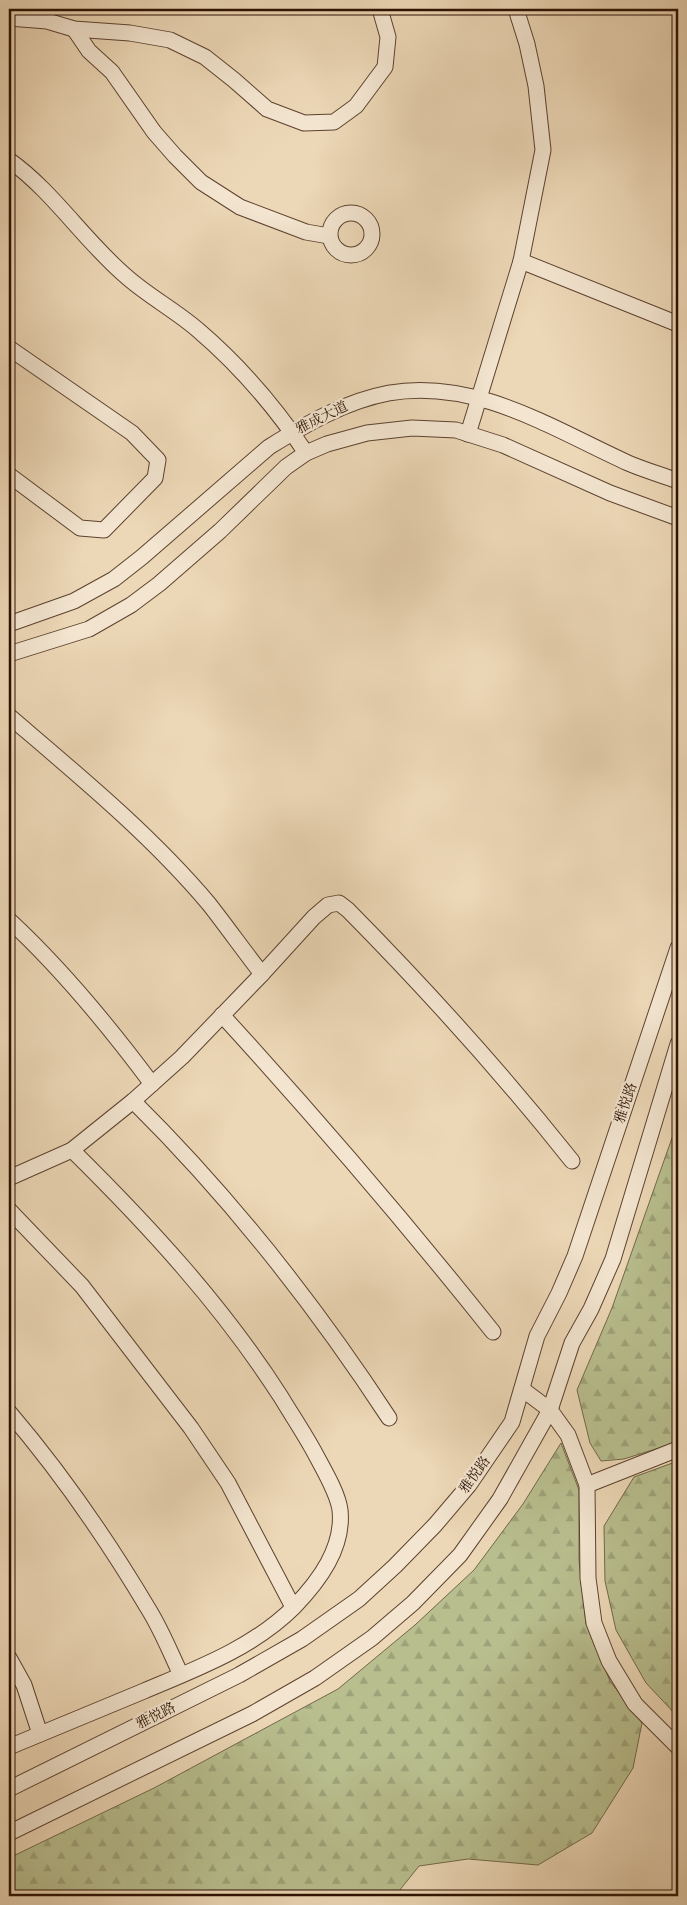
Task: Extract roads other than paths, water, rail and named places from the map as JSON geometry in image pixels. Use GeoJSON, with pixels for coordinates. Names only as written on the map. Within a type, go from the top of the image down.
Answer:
{"type":"FeatureCollection","features":[{"type":"Feature","properties":{"kind":"street"},"geometry":{"type":"LineString","coordinates":[[9,18],[47,21],[74,29],[130,33],[170,40],[205,57],[266,109],[304,123],[334,122],[356,106],[385,67],[388,37],[380,9]]}},
{"type":"Feature","properties":{"kind":"street"},"geometry":{"type":"LineString","coordinates":[[468,434],[521,261],[543,150],[536,86],[527,44],[516,9]]}},
{"type":"Feature","properties":{"kind":"street"},"geometry":{"type":"LineString","coordinates":[[74,29],[89,51],[112,72],[154,132],[174,156],[202,182],[240,207],[306,232],[329,236]]}},
{"type":"Feature","properties":{"kind":"street"},"geometry":{"type":"LineString","coordinates":[[9,160],[22,169],[127,278],[197,329],[226,356],[250,381],[292,432],[306,453]]}},
{"type":"Feature","properties":{"kind":"street"},"geometry":{"type":"LineString","coordinates":[[521,261],[678,324]]}},
{"type":"Feature","properties":{"kind":"street"},"geometry":{"type":"LineString","coordinates":[[9,348],[132,433],[158,460],[155,478],[104,530],[80,528],[9,475]]}},
{"type":"Feature","properties":{"kind":"street","name":"雅成大道"},"geometry":{"type":"LineString","coordinates":[[9,624],[74,602],[114,579],[269,447],[292,432],[354,402],[389,393],[420,390],[479,398],[517,410],[630,464],[678,482]]}},
{"type":"Feature","properties":{"kind":"street"},"geometry":{"type":"LineString","coordinates":[[9,654],[89,629],[131,605],[160,584],[220,531],[286,466],[306,453],[327,444],[367,433],[412,428],[456,430],[503,445],[610,493],[678,518]]}},
{"type":"Feature","properties":{"kind":"street"},"geometry":{"type":"LineString","coordinates":[[9,716],[94,789],[162,855],[208,904],[262,974]]}},
{"type":"Feature","properties":{"kind":"street"},"geometry":{"type":"LineString","coordinates":[[9,1178],[72,1150],[133,1102],[222,1015],[314,917],[328,905],[339,903],[424,988],[521,1097],[572,1161]]}},
{"type":"Feature","properties":{"kind":"street"},"geometry":{"type":"LineString","coordinates":[[9,920],[72,983],[152,1084]]}},
{"type":"Feature","properties":{"kind":"street","name":"雅悦路"},"geometry":{"type":"LineString","coordinates":[[9,1789],[239,1675],[302,1639],[359,1599],[435,1525],[469,1486],[512,1422],[537,1336],[560,1293],[575,1256],[678,948]]}},
{"type":"Feature","properties":{"kind":"street"},"geometry":{"type":"LineString","coordinates":[[222,1015],[366,1177],[493,1332]]}},
{"type":"Feature","properties":{"kind":"street"},"geometry":{"type":"LineString","coordinates":[[9,1833],[252,1714],[315,1678],[372,1638],[412,1603],[460,1555],[500,1499],[550,1410],[572,1343],[591,1309],[613,1259],[678,1044]]}},
{"type":"Feature","properties":{"kind":"street"},"geometry":{"type":"LineString","coordinates":[[133,1102],[180,1148],[240,1217],[303,1298],[389,1418]]}},
{"type":"Feature","properties":{"kind":"street"},"geometry":{"type":"LineString","coordinates":[[9,1747],[232,1652],[271,1626],[293,1608],[331,1559],[340,1534],[340,1509],[330,1482],[308,1440],[263,1369],[218,1308],[164,1245],[72,1150]]}},
{"type":"Feature","properties":{"kind":"street"},"geometry":{"type":"LineString","coordinates":[[10,1210],[82,1286],[190,1428],[228,1483],[293,1608]]}},
{"type":"Feature","properties":{"kind":"street"},"geometry":{"type":"LineString","coordinates":[[522,1389],[550,1410],[568,1435],[587,1484],[588,1578],[594,1623],[609,1661],[635,1704],[678,1747]]}},
{"type":"Feature","properties":{"kind":"street"},"geometry":{"type":"LineString","coordinates":[[9,1412],[74,1496],[113,1554],[150,1612],[181,1675]]}},
{"type":"Feature","properties":{"kind":"street"},"geometry":{"type":"LineString","coordinates":[[587,1484],[678,1449]]}},
{"type":"Feature","properties":{"kind":"street"},"geometry":{"type":"LineString","coordinates":[[9,1658],[24,1685],[40,1734]]}}]}
